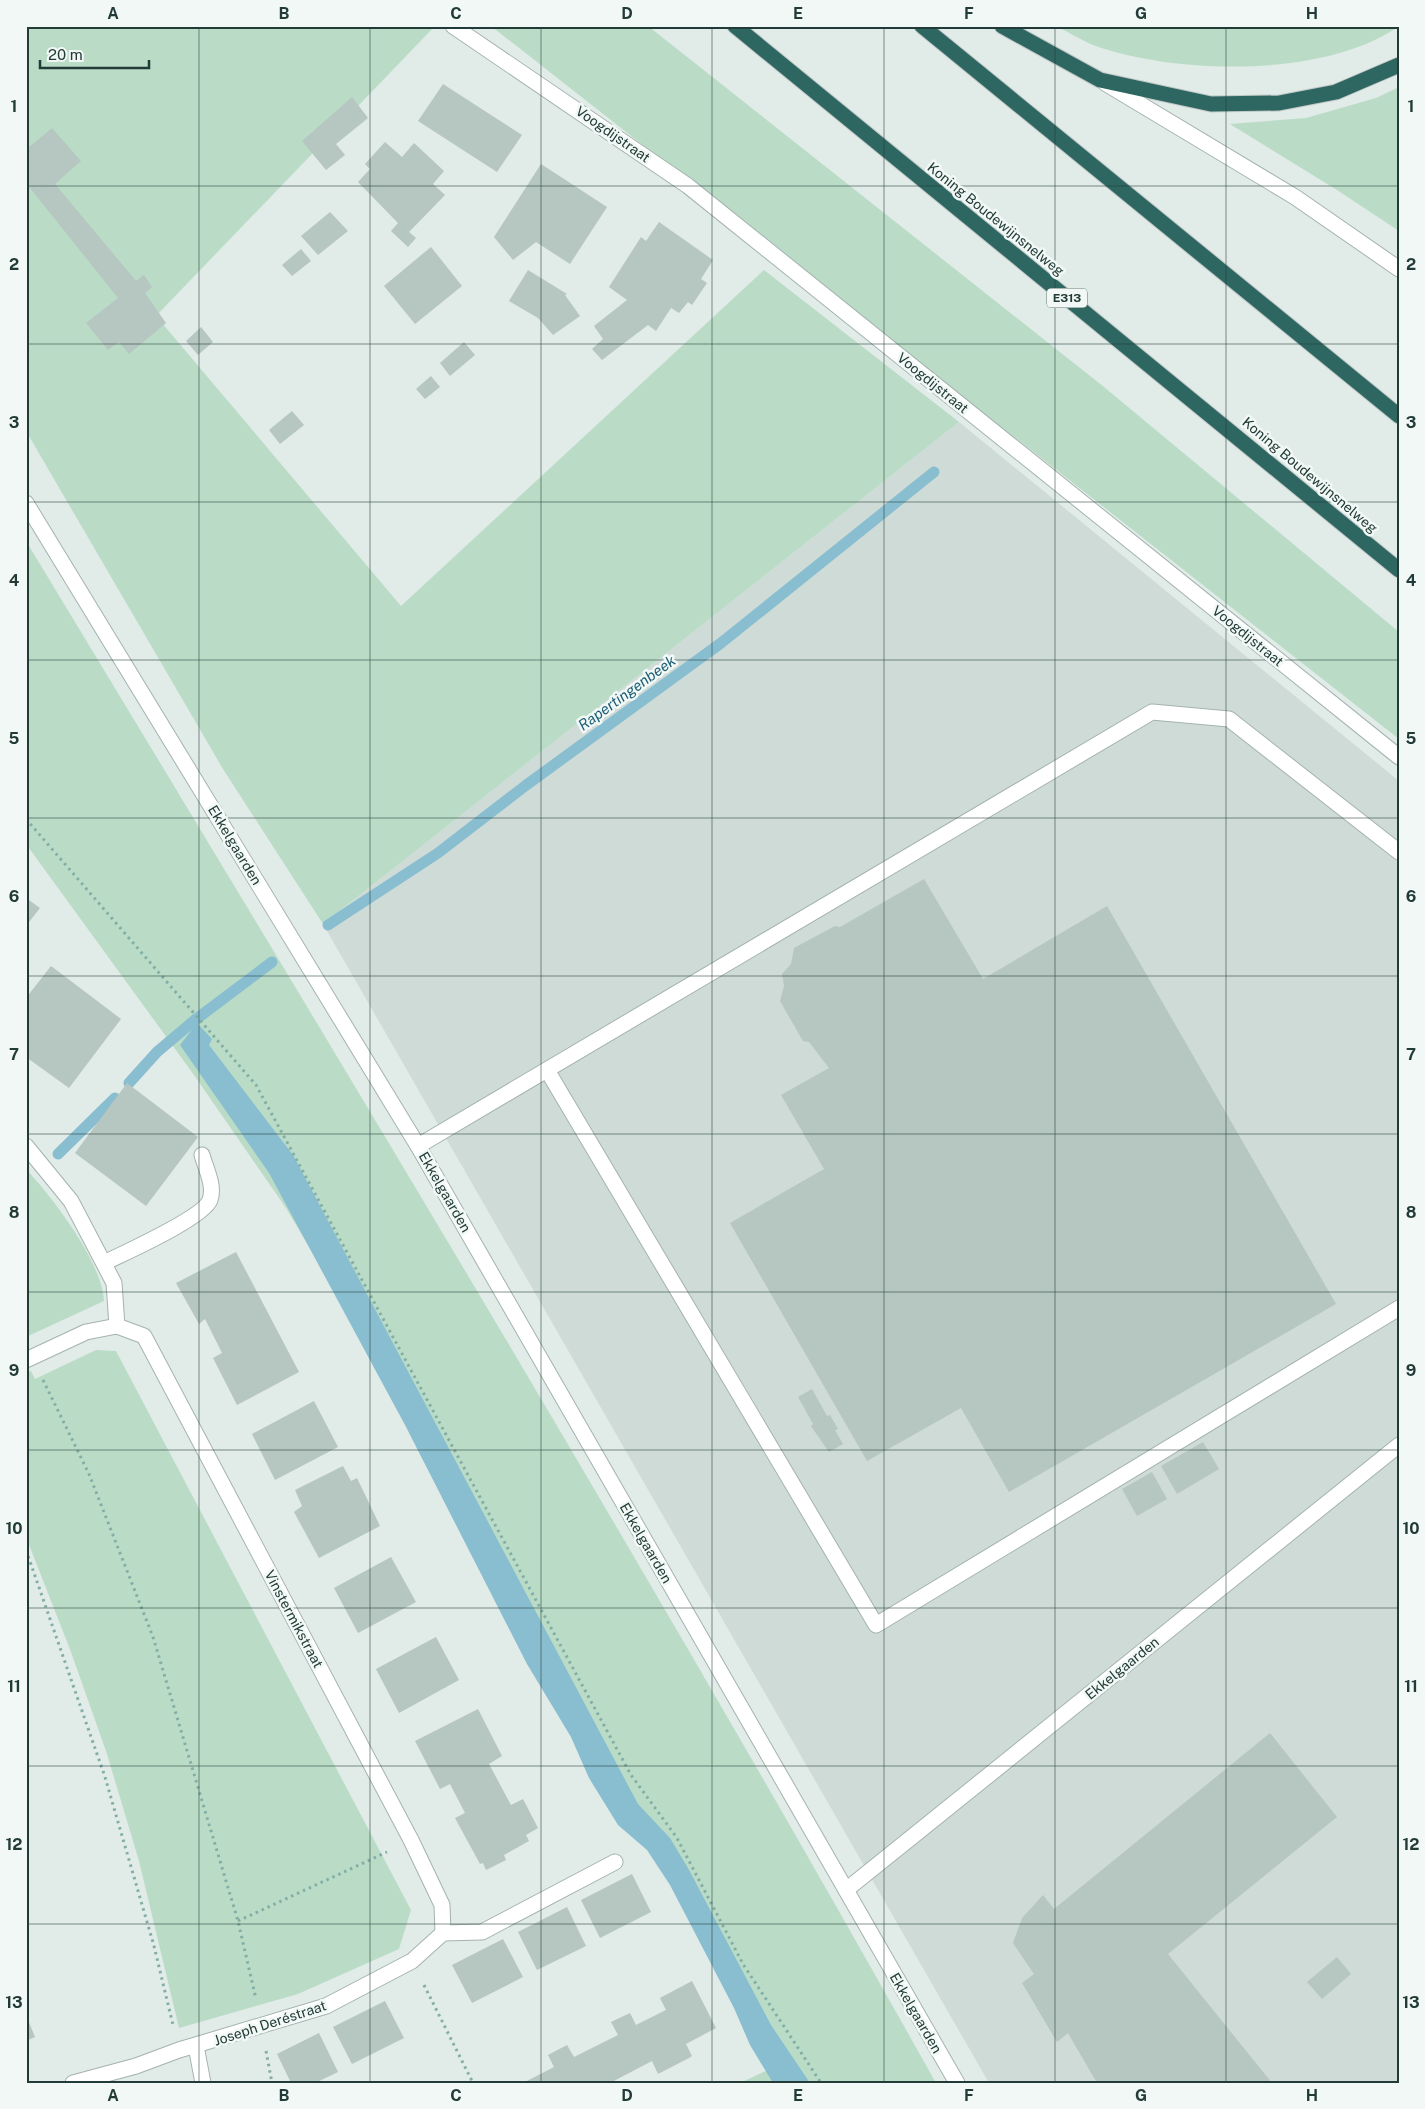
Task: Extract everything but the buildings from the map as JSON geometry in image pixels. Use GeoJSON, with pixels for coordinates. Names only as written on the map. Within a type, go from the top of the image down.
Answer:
{"type":"FeatureCollection","features":[{"type":"Feature","properties":{"kind":"highway","name":"Koning Boudewijnsnelweg"},"geometry":{"type":"LineString","coordinates":[[735,26],[1399,570]]}},
{"type":"Feature","properties":{"kind":"highway"},"geometry":{"type":"LineString","coordinates":[[922,26],[1399,416]]}},
{"type":"Feature","properties":{"kind":"highway"},"geometry":{"type":"LineString","coordinates":[[1002,26],[1100,80],[1211,104],[1279,103],[1336,92],[1399,65]]}},
{"type":"Feature","properties":{"kind":"street","name":"Voogdijstraat"},"geometry":{"type":"LineString","coordinates":[[453,26],[688,186],[1399,757]]}},
{"type":"Feature","properties":{"kind":"street"},"geometry":{"type":"LineString","coordinates":[[1100,80],[1295,197],[1399,270]]}},
{"type":"Feature","properties":{"kind":"street","name":"Ekkelgaarden"},"geometry":{"type":"LineString","coordinates":[[26,503],[418,1146],[957,2083]]}},
{"type":"Feature","properties":{"kind":"street"},"geometry":{"type":"LineString","coordinates":[[418,1146],[1152,712],[1229,719],[1399,852]]}},
{"type":"Feature","properties":{"kind":"street"},"geometry":{"type":"LineString","coordinates":[[547,1070],[876,1626],[1399,1308]]}},
{"type":"Feature","properties":{"kind":"street"},"geometry":{"type":"LineString","coordinates":[[26,1146],[71,1201],[104,1263],[114,1283],[117,1326],[86,1332],[29,1359]]}},
{"type":"Feature","properties":{"kind":"street"},"geometry":{"type":"LineString","coordinates":[[104,1263],[183,1223],[209,1202],[212,1193],[202,1155]]}},
{"type":"Feature","properties":{"kind":"street","name":"Vinstermikstraat"},"geometry":{"type":"LineString","coordinates":[[117,1326],[144,1336],[412,1840],[442,1905],[443,1933]]}},
{"type":"Feature","properties":{"kind":"street","name":"Ekkelgaarden"},"geometry":{"type":"LineString","coordinates":[[846,1890],[1399,1445]]}},
{"type":"Feature","properties":{"kind":"street"},"geometry":{"type":"LineString","coordinates":[[443,1933],[482,1932],[615,1862]]}},
{"type":"Feature","properties":{"kind":"street","name":"Joseph Deréstraat"},"geometry":{"type":"LineString","coordinates":[[73,2083],[136,2066],[179,2050],[326,2006],[412,1961],[443,1933]]}},
{"type":"Feature","properties":{"kind":"street"},"geometry":{"type":"LineString","coordinates":[[196,2046],[202,2083]]}},
{"type":"Feature","properties":{"kind":"path"},"geometry":{"type":"LineString","coordinates":[[26,819],[256,1085],[631,1774],[677,1838],[743,1964],[821,2083]]}},
{"type":"Feature","properties":{"kind":"path"},"geometry":{"type":"LineString","coordinates":[[29,1359],[89,1474],[153,1637],[238,1921],[262,2025],[272,2083]]}},
{"type":"Feature","properties":{"kind":"path"},"geometry":{"type":"LineString","coordinates":[[26,1550],[105,1777],[154,1946],[179,2050]]}},
{"type":"Feature","properties":{"kind":"path"},"geometry":{"type":"LineString","coordinates":[[238,1921],[412,1840]]}},
{"type":"Feature","properties":{"kind":"path"},"geometry":{"type":"LineString","coordinates":[[412,1961],[473,2083]]}},
{"type":"Feature","properties":{"kind":"shaded area"},"geometry":{"type":"Polygon","coordinates":[[[959,422],[1399,781],[1399,2083],[989,2083],[323,924],[959,422]]]}},
{"type":"Feature","properties":{"kind":"green space"},"geometry":{"type":"Polygon","coordinates":[[[26,26],[435,26],[156,316],[401,606],[764,270],[959,422],[323,924],[223,769],[26,431],[26,26]]]}},
{"type":"Feature","properties":{"kind":"green space"},"geometry":{"type":"Polygon","coordinates":[[[491,26],[648,26],[1104,387],[1399,632],[1399,739],[491,26]]]}},
{"type":"Feature","properties":{"kind":"green space"},"geometry":{"type":"Polygon","coordinates":[[[1056,26],[1399,26],[1368,43],[1332,55],[1292,63],[1207,66],[1165,62],[1127,55],[1093,45],[1056,26]]]}},
{"type":"Feature","properties":{"kind":"green space"},"geometry":{"type":"Polygon","coordinates":[[[1399,87],[1399,231],[1230,124],[1306,118],[1376,98],[1399,87]]]}},
{"type":"Feature","properties":{"kind":"green space"},"geometry":{"type":"Polygon","coordinates":[[[26,541],[373,1116],[601,1501],[826,1888],[936,2083],[740,2083],[774,2067],[592,1728],[286,1208],[194,1075],[26,844],[26,541]]]}},
{"type":"Feature","properties":{"kind":"green space"},"geometry":{"type":"Polygon","coordinates":[[[26,1169],[62,1213],[86,1250],[101,1285],[104,1301],[26,1337],[26,1169]]]}},
{"type":"Feature","properties":{"kind":"green space"},"geometry":{"type":"Polygon","coordinates":[[[96,1350],[116,1351],[411,1910],[399,1949],[298,1994],[179,2028],[139,1861],[107,1754],[71,1652],[26,1537],[26,1373],[31,1371],[35,1379],[96,1350]]]}},
{"type":"Feature","properties":{"kind":"water"},"geometry":{"type":"Polygon","coordinates":[[[197,1023],[212,1039],[209,1045],[293,1155],[638,1804],[670,1838],[688,1868],[771,2025],[810,2083],[773,2083],[750,2045],[734,2008],[670,1885],[647,1850],[618,1825],[589,1778],[571,1737],[527,1664],[405,1425],[269,1173],[180,1045],[197,1023]]]}},
{"type":"Feature","properties":{"kind":"waterway","name":"Rapertingenbeek"},"geometry":{"type":"LineString","coordinates":[[328,925],[438,853],[525,786],[721,643],[934,472]]}},
{"type":"Feature","properties":{"kind":"waterway","name":"Rapertingenbeek"},"geometry":{"type":"LineString","coordinates":[[199,1017],[272,962]]}},
{"type":"Feature","properties":{"kind":"waterway","name":"Rapertingenbeek"},"geometry":{"type":"LineString","coordinates":[[129,1083],[157,1052],[196,1019]]}},
{"type":"Feature","properties":{"kind":"waterway","name":"Rapertingenbeek"},"geometry":{"type":"LineString","coordinates":[[58,1154],[115,1098]]}}]}
